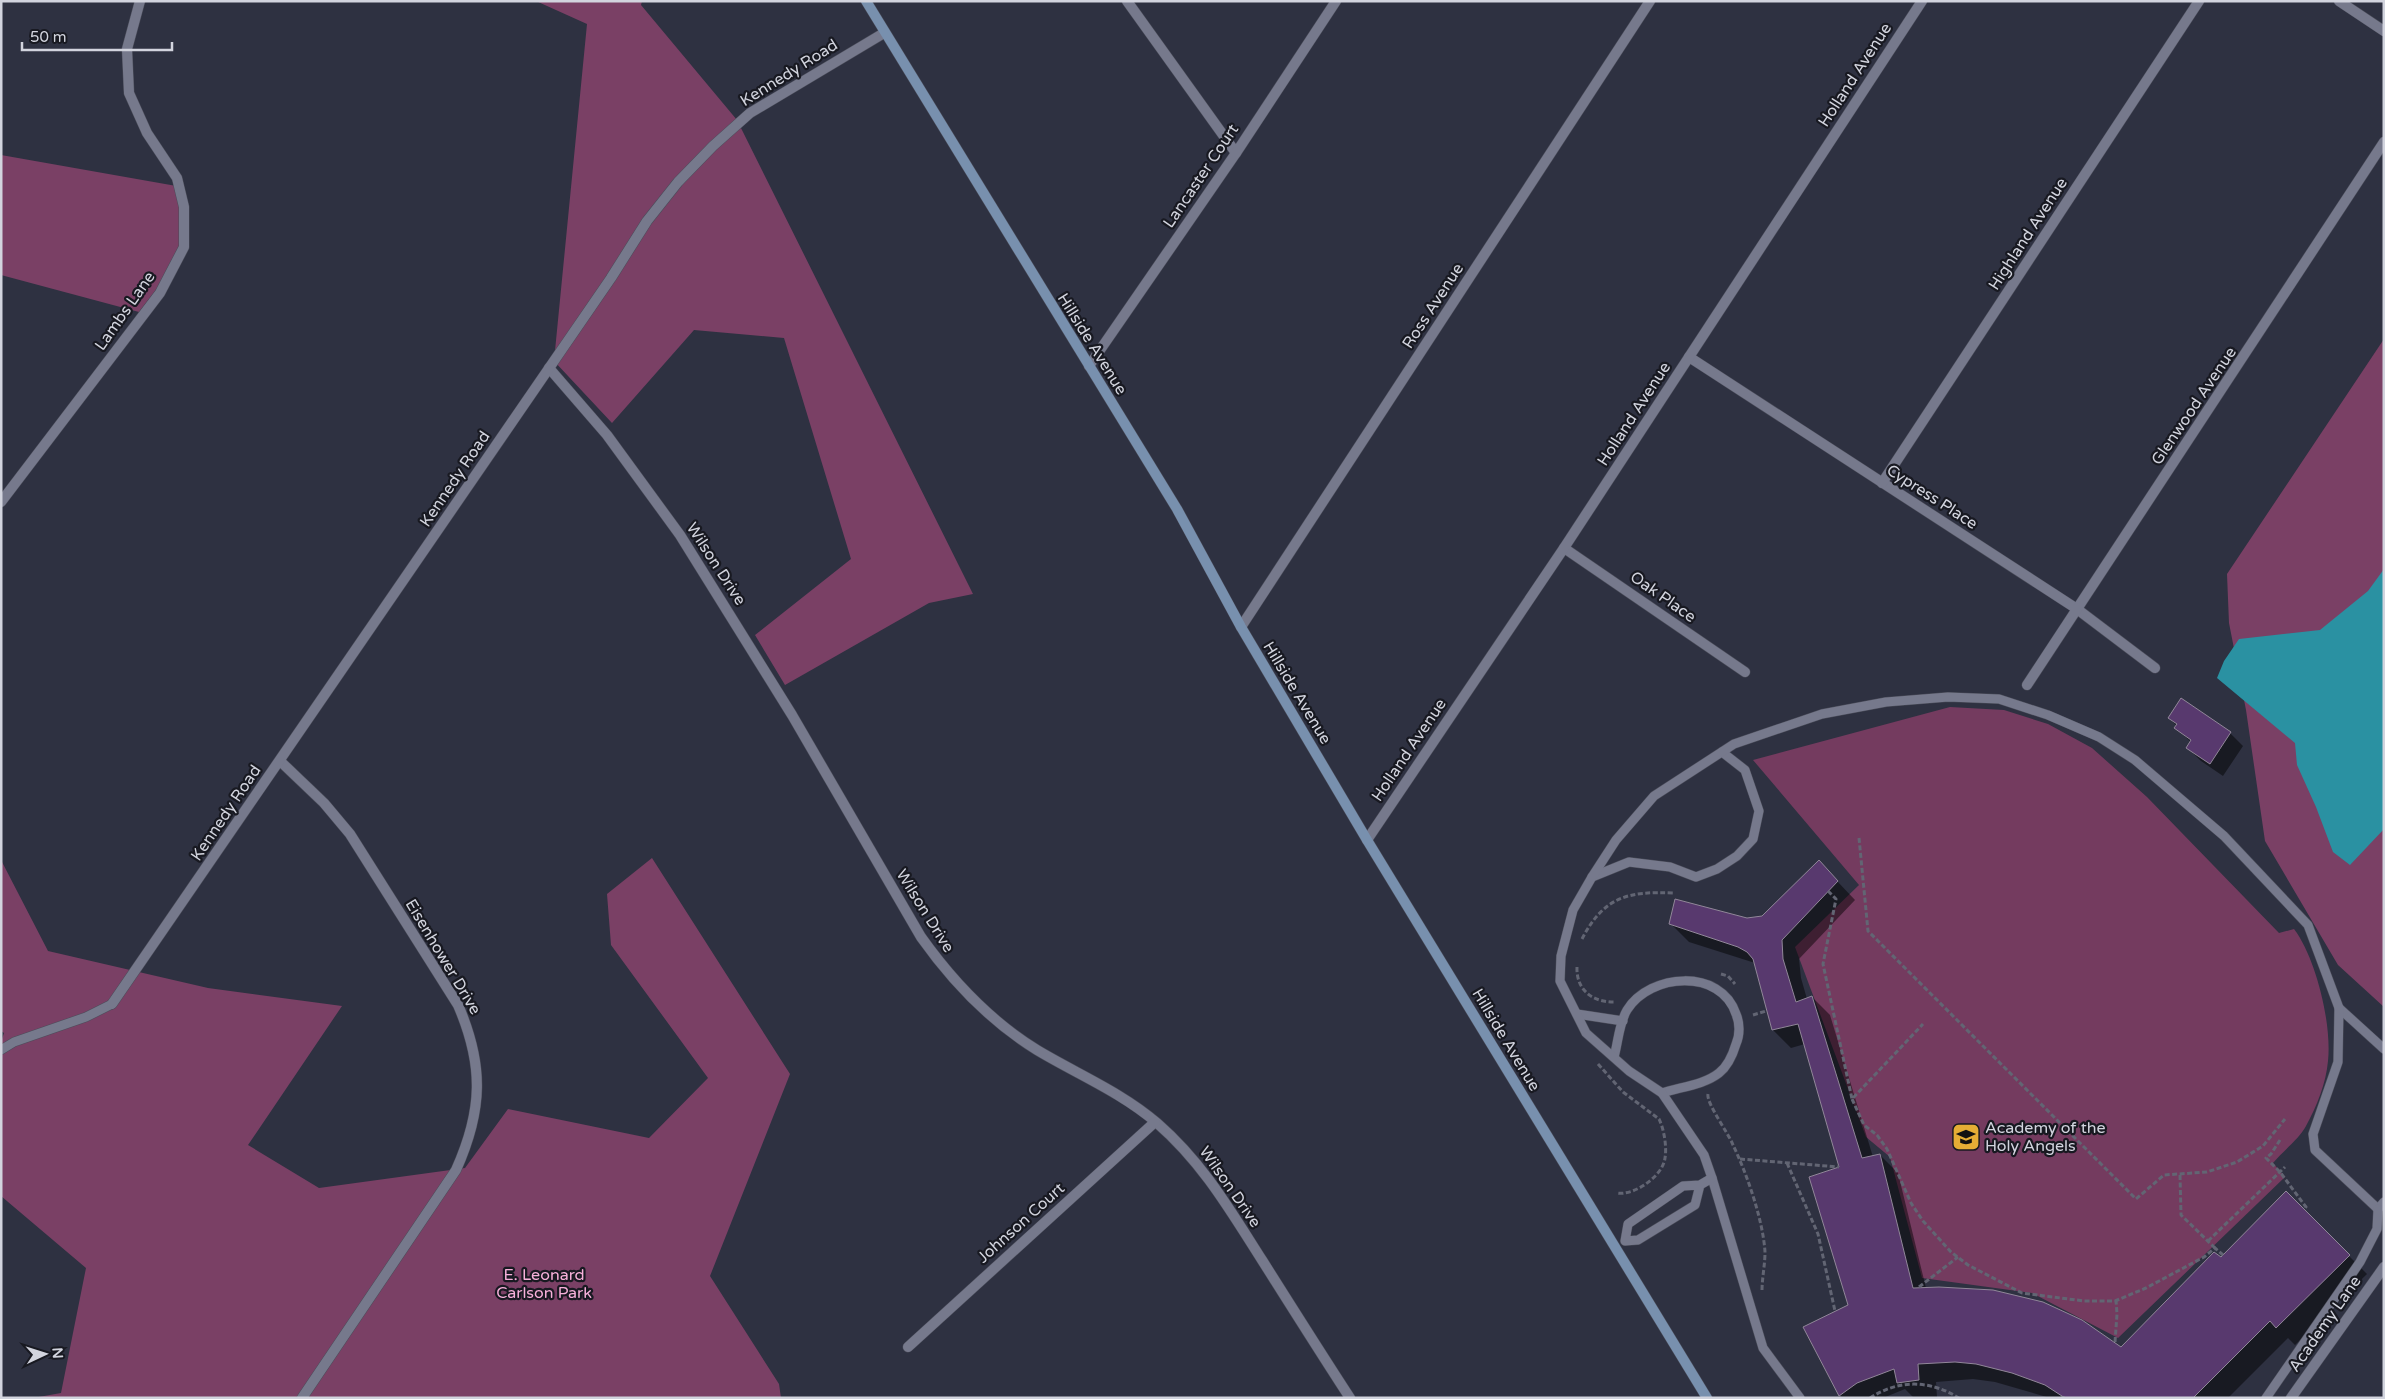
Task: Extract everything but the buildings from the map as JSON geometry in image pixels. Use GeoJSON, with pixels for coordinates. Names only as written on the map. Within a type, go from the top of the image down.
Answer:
{"type":"FeatureCollection","features":[{"type":"Feature","properties":{"kind":"main road","name":"Hillside Avenue"},"geometry":{"type":"LineString","coordinates":[[866,1],[1177,509],[1241,627],[1366,840],[1708,1398]]}},
{"type":"Feature","properties":{"kind":"street","name":"Lambs Lane"},"geometry":{"type":"LineString","coordinates":[[1,502],[160,293],[184,246],[184,208],[177,178],[147,134],[129,93],[127,49],[140,1]]}},
{"type":"Feature","properties":{"kind":"street"},"geometry":{"type":"LineString","coordinates":[[1127,1],[1236,153]]}},
{"type":"Feature","properties":{"kind":"street","name":"Lancaster Court"},"geometry":{"type":"LineString","coordinates":[[1089,366],[1236,153],[1336,1]]}},
{"type":"Feature","properties":{"kind":"street","name":"Ross Avenue"},"geometry":{"type":"LineString","coordinates":[[1241,627],[1650,1]]}},
{"type":"Feature","properties":{"kind":"street","name":"Holland Avenue"},"geometry":{"type":"LineString","coordinates":[[1366,840],[1564,548],[1922,1]]}},
{"type":"Feature","properties":{"kind":"street","name":"Highland Avenue"},"geometry":{"type":"LineString","coordinates":[[1882,483],[2199,1]]}},
{"type":"Feature","properties":{"kind":"street"},"geometry":{"type":"LineString","coordinates":[[2338,1],[2384,31]]}},
{"type":"Feature","properties":{"kind":"street","name":"Kennedy Road"},"geometry":{"type":"LineString","coordinates":[[112,1004],[549,368],[647,221],[678,182],[713,146],[750,113],[884,33]]}},
{"type":"Feature","properties":{"kind":"street","name":"Glenwood Avenue"},"geometry":{"type":"LineString","coordinates":[[2027,685],[2384,142]]}},
{"type":"Feature","properties":{"kind":"street","name":"Cypress Place"},"geometry":{"type":"LineString","coordinates":[[1689,357],[2077,609],[2155,668]]}},
{"type":"Feature","properties":{"kind":"street","name":"Wilson Drive"},"geometry":{"type":"LineString","coordinates":[[549,368],[607,435],[680,535],[792,715],[921,938],[943,968],[972,1000],[1000,1025],[1036,1050],[1124,1099],[1155,1122],[1180,1145],[1208,1176],[1350,1398]]}},
{"type":"Feature","properties":{"kind":"street","name":"Oak Place"},"geometry":{"type":"LineString","coordinates":[[1564,548],[1744,672]]}},
{"type":"Feature","properties":{"kind":"street","name":"Eisenhower Drive"},"geometry":{"type":"LineString","coordinates":[[280,761],[324,803],[350,834],[458,1005],[469,1031],[475,1057],[478,1086],[476,1114],[468,1142],[456,1170],[302,1398]]}},
{"type":"Feature","properties":{"kind":"street","name":"Johnson Court"},"geometry":{"type":"LineString","coordinates":[[908,1347],[1155,1122]]}},
{"type":"Feature","properties":{"kind":"street","name":"Academy Lane"},"geometry":{"type":"LineString","coordinates":[[2291,1398],[2384,1267]]}},
{"type":"Feature","properties":{"kind":"lane"},"geometry":{"type":"LineString","coordinates":[[1800,1398],[1763,1348],[1704,1155],[1662,1093],[1614,1058],[1586,1033],[1560,980],[1561,956],[1573,910],[1592,877],[1616,840],[1654,796],[1734,744],[1822,714],[1886,702],[1948,697],[1999,699],[2048,715],[2099,737],[2135,760],[2224,836],[2308,926],[2339,1008],[2338,1062],[2313,1134],[2315,1150],[2381,1205],[2377,1229],[2360,1262],[2266,1398]]}},
{"type":"Feature","properties":{"kind":"lane"},"geometry":{"type":"LineString","coordinates":[[1592,877],[1629,862],[1670,867],[1696,877],[1717,869],[1737,856],[1753,840],[1759,811],[1745,770],[1722,752]]}},
{"type":"Feature","properties":{"kind":"lane"},"geometry":{"type":"LineString","coordinates":[[1614,1058],[1627,1010],[1649,990],[1667,983],[1703,982],[1721,990],[1732,1001],[1738,1020],[1738,1039],[1732,1057],[1720,1073],[1704,1081],[1662,1093]]}},
{"type":"Feature","properties":{"kind":"lane"},"geometry":{"type":"LineString","coordinates":[[1,1050],[14,1042],[86,1017],[112,1004]]}},
{"type":"Feature","properties":{"kind":"lane"},"geometry":{"type":"LineString","coordinates":[[2339,1008],[2384,1049]]}},
{"type":"Feature","properties":{"kind":"lane"},"geometry":{"type":"LineString","coordinates":[[1577,1014],[1623,1021]]}},
{"type":"Feature","properties":{"kind":"lane"},"geometry":{"type":"LineString","coordinates":[[1625,1240],[1628,1224],[1683,1186],[1700,1185],[1712,1178]]}},
{"type":"Feature","properties":{"kind":"lane"},"geometry":{"type":"LineString","coordinates":[[1615,1247],[1625,1240],[1638,1240],[1694,1205],[1700,1185]]}},
{"type":"Feature","properties":{"kind":"path"},"geometry":{"type":"LineString","coordinates":[[1859,838],[1868,931],[2136,1199],[2164,1175],[2207,1172],[2237,1162],[2263,1146],[2285,1119]]}},
{"type":"Feature","properties":{"kind":"path"},"geometry":{"type":"LineString","coordinates":[[1828,891],[1836,899],[1824,964],[1852,1099],[1864,1125],[1877,1135],[1887,1149],[1911,1203],[1923,1221],[1958,1257],[1968,1265],[2022,1294],[2084,1301],[2116,1300],[2146,1288],[2204,1257],[2215,1248]]}},
{"type":"Feature","properties":{"kind":"path"},"geometry":{"type":"LineString","coordinates":[[1753,1014],[1766,1010]]}},
{"type":"Feature","properties":{"kind":"path"},"geometry":{"type":"LineString","coordinates":[[1852,1099],[1923,1024]]}},
{"type":"Feature","properties":{"kind":"path"},"geometry":{"type":"LineString","coordinates":[[1593,1056],[1602,1070],[1623,1092],[1659,1119],[1662,1125],[1666,1157],[1660,1170],[1636,1190],[1617,1193]]}},
{"type":"Feature","properties":{"kind":"path"},"geometry":{"type":"LineString","coordinates":[[2280,1140],[2266,1158],[2280,1172],[2306,1207],[2304,1209]]}},
{"type":"Feature","properties":{"kind":"path"},"geometry":{"type":"LineString","coordinates":[[1740,1159],[1839,1167]]}},
{"type":"Feature","properties":{"kind":"path"},"geometry":{"type":"LineString","coordinates":[[1787,1163],[1818,1234],[1835,1311]]}},
{"type":"Feature","properties":{"kind":"path"},"geometry":{"type":"LineString","coordinates":[[2208,1241],[2285,1167]]}},
{"type":"Feature","properties":{"kind":"path"},"geometry":{"type":"LineString","coordinates":[[2180,1175],[2181,1215],[2222,1255]]}},
{"type":"Feature","properties":{"kind":"path"},"geometry":{"type":"LineString","coordinates":[[1919,1288],[1958,1257]]}},
{"type":"Feature","properties":{"kind":"path"},"geometry":{"type":"LineString","coordinates":[[2114,1342],[2117,1314],[2116,1300]]}},
{"type":"Feature","properties":{"kind":"path"},"geometry":{"type":"LineString","coordinates":[[1870,1398],[1887,1389],[1913,1383],[1937,1387],[1959,1398]]}},
{"type":"Feature","properties":{"kind":"shaded area"},"geometry":{"type":"Polygon","coordinates":[[[1950,707],[2004,710],[2048,724],[2092,748],[2147,797],[2279,933],[2294,929],[2309,957],[2321,992],[2329,1046],[2327,1069],[2320,1094],[2306,1126],[2273,1163],[2285,1177],[2118,1338],[2032,1293],[1922,1278],[1890,1157],[1866,1137],[1795,947],[1859,885],[1753,760],[1950,707]]]}},
{"type":"Feature","properties":{"kind":"green space"},"geometry":{"type":"Polygon","coordinates":[[[536,1],[642,1],[641,5],[737,120],[973,594],[929,603],[785,685],[755,635],[851,559],[784,338],[694,330],[612,423],[554,361],[587,24],[536,1]]]}},
{"type":"Feature","properties":{"kind":"green space"},"geometry":{"type":"Polygon","coordinates":[[[1,155],[182,187],[185,252],[139,312],[1,275],[1,155]]]}},
{"type":"Feature","properties":{"kind":"green space"},"geometry":{"type":"Polygon","coordinates":[[[2384,339],[2384,1007],[2338,965],[2265,841],[2246,710],[2229,623],[2227,574],[2384,339]]]}},
{"type":"Feature","properties":{"kind":"green space","name":"E. Leonard Carlson Park"},"geometry":{"type":"Polygon","coordinates":[[[652,858],[790,1074],[710,1276],[779,1384],[781,1398],[33,1398],[61,1393],[86,1268],[1,1196],[1,1042],[4,1033],[1,1031],[1,860],[48,951],[208,988],[342,1006],[248,1145],[319,1188],[465,1168],[508,1109],[649,1138],[708,1078],[611,945],[607,894],[652,858]]]}},
{"type":"Feature","properties":{"kind":"water"},"geometry":{"type":"Polygon","coordinates":[[[2384,569],[2384,829],[2350,865],[2333,852],[2297,765],[2295,743],[2217,678],[2224,661],[2239,639],[2320,630],[2368,591],[2384,569]]]}},
{"type":"Feature","properties":{"kind":"place","name":"Academy of the Holy Angels"},"geometry":{"type":"Point","coordinates":[1966,1137]}}]}
